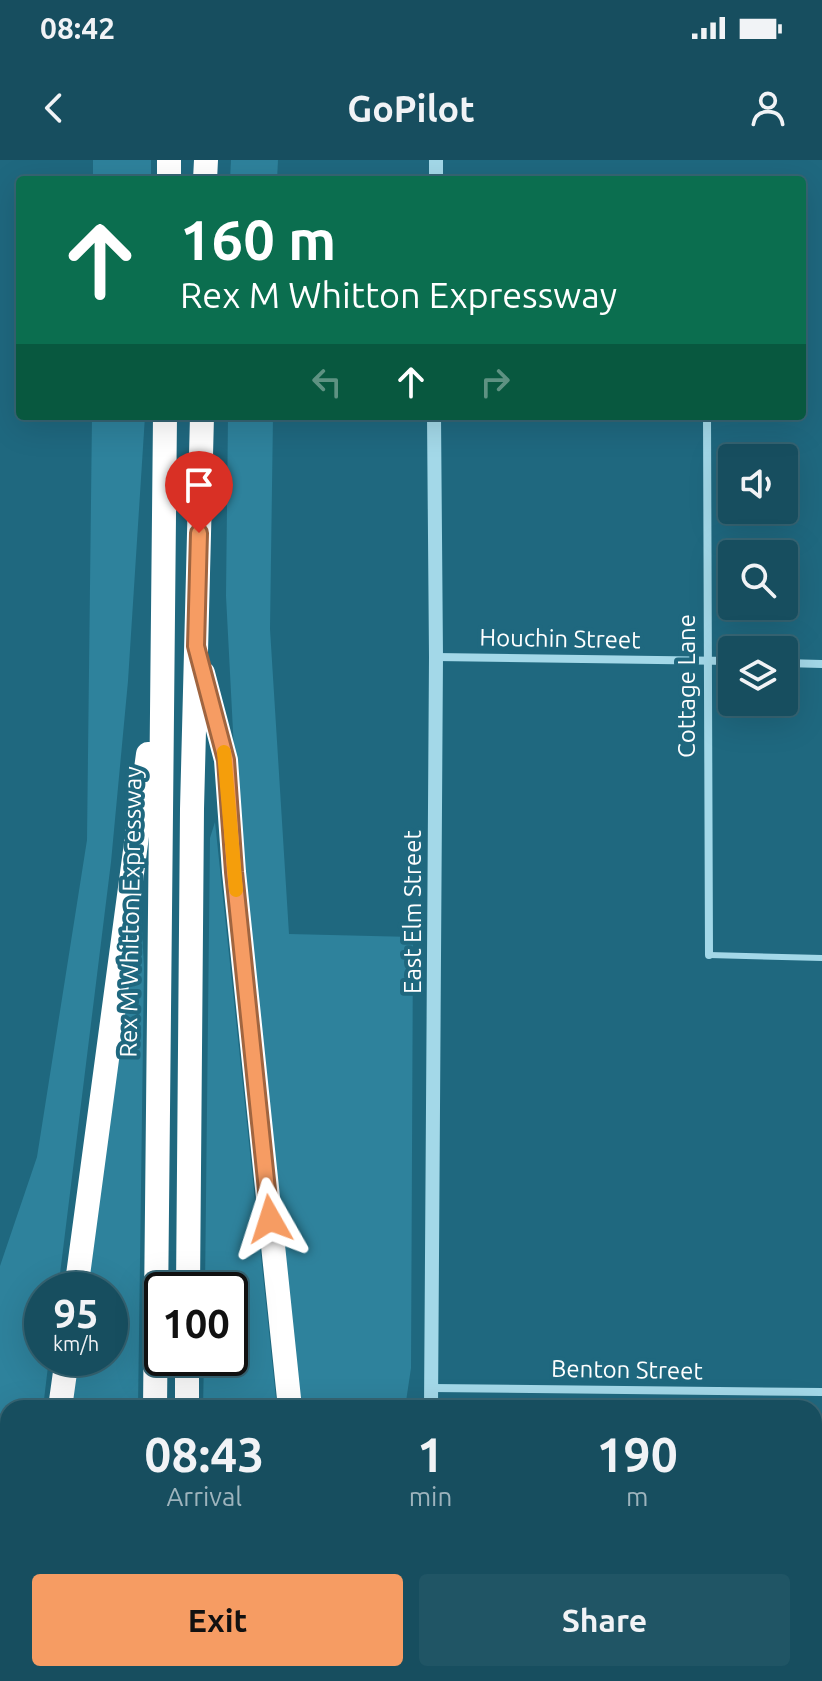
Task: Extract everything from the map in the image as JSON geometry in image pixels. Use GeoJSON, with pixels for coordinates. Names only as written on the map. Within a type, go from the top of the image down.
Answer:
{"type":"FeatureCollection","features":[{"type":"Feature","properties":{"kind":"highway","name":"Rex M Whitton Expressway"},"geometry":{"type":"LineString","coordinates":[[155,1400],[165,420]]}},
{"type":"Feature","properties":{"kind":"highway"},"geometry":{"type":"LineString","coordinates":[[188,1272],[192,809],[202,420]]}},
{"type":"Feature","properties":{"kind":"highway"},"geometry":{"type":"LineString","coordinates":[[196,646],[226,760],[234,872],[289,1400]]}},
{"type":"Feature","properties":{"kind":"highway"},"geometry":{"type":"LineString","coordinates":[[78,1272],[162,649]]}},
{"type":"Feature","properties":{"kind":"highway"},"geometry":{"type":"LineString","coordinates":[[61,1400],[64,1376]]}},
{"type":"Feature","properties":{"kind":"highway"},"geometry":{"type":"LineString","coordinates":[[187,1376],[187,1400]]}},
{"type":"Feature","properties":{"kind":"street","name":"East Elm Street"},"geometry":{"type":"LineString","coordinates":[[431,1400],[436,657],[434,420]]}},
{"type":"Feature","properties":{"kind":"street","name":"Cottage Lane"},"geometry":{"type":"LineString","coordinates":[[707,420],[709,955]]}},
{"type":"Feature","properties":{"kind":"street","name":"Houchin Street"},"geometry":{"type":"LineString","coordinates":[[436,657],[718,661]]}},
{"type":"Feature","properties":{"kind":"street"},"geometry":{"type":"LineString","coordinates":[[798,663],[822,664]]}},
{"type":"Feature","properties":{"kind":"street","name":"Benton Street"},"geometry":{"type":"LineString","coordinates":[[432,1388],[822,1392]]}},
{"type":"Feature","properties":{"kind":"lane"},"geometry":{"type":"LineString","coordinates":[[709,955],[822,958]]}},
{"type":"Feature","properties":{"kind":"shaded area"},"geometry":{"type":"Polygon","coordinates":[[[93,160],[151,160],[151,176],[93,176],[93,160]]]}},
{"type":"Feature","properties":{"kind":"shaded area"},"geometry":{"type":"Polygon","coordinates":[[[231,160],[278,160],[277,176],[230,176],[231,160]]]}},
{"type":"Feature","properties":{"kind":"shaded area"},"geometry":{"type":"Polygon","coordinates":[[[92,420],[145,420],[128,681],[111,862],[60,1272],[24,1272],[24,1376],[47,1376],[44,1400],[0,1400],[0,1266],[37,1157],[87,840],[92,420]]]}},
{"type":"Feature","properties":{"kind":"shaded area"},"geometry":{"type":"Polygon","coordinates":[[[228,420],[273,420],[270,629],[289,934],[413,937],[411,1368],[406,1400],[296,1400],[237,808],[226,596],[228,420]]]}},
{"type":"Feature","properties":{"kind":"shaded area"},"geometry":{"type":"Polygon","coordinates":[[[215,822],[276,1400],[203,1400],[204,1376],[248,1376],[248,1272],[205,1272],[210,838],[215,822]]]}},
{"type":"Feature","properties":{"kind":"shaded area"},"geometry":{"type":"Polygon","coordinates":[[[139,873],[144,967],[138,1400],[70,1400],[73,1376],[128,1376],[128,1272],[86,1272],[139,873]]]}},
{"type":"Feature","properties":{"kind":"slow traffic"},"geometry":{"type":"LineString","coordinates":[[224,752],[236,890]]}},
{"type":"Feature","properties":{"kind":"route"},"geometry":{"type":"LineString","coordinates":[[199,533],[196,646],[226,760],[234,872],[270,1219]]}}]}
